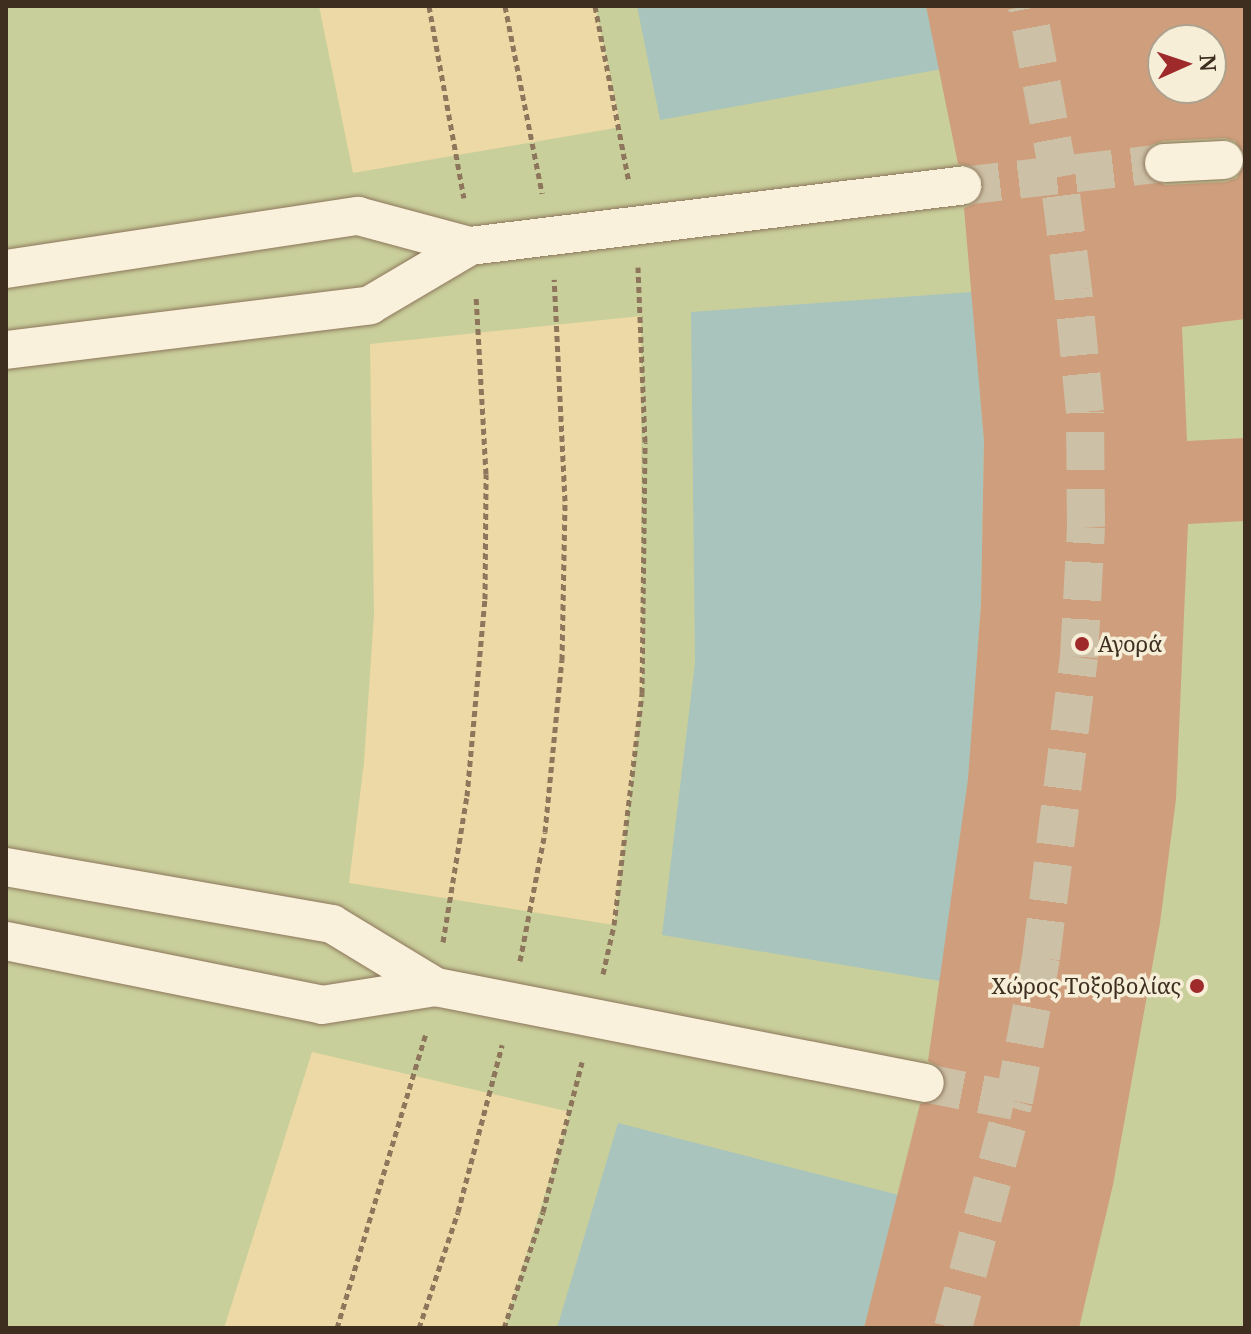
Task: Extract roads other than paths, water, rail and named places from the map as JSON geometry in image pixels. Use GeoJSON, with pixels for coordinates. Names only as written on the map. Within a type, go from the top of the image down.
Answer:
{"type":"FeatureCollection","features":[{"type":"Feature","properties":{"kind":"street"},"geometry":{"type":"LineString","coordinates":[[1164,163],[1224,160]]}},
{"type":"Feature","properties":{"kind":"street"},"geometry":{"type":"LineString","coordinates":[[6,269],[358,216],[470,246],[635,223],[962,186]]}},
{"type":"Feature","properties":{"kind":"street"},"geometry":{"type":"LineString","coordinates":[[6,350],[370,305],[470,246]]}},
{"type":"Feature","properties":{"kind":"street"},"geometry":{"type":"LineString","coordinates":[[6,867],[332,924],[436,987],[925,1083]]}},
{"type":"Feature","properties":{"kind":"street"},"geometry":{"type":"LineString","coordinates":[[6,941],[322,1005],[436,987]]}},
{"type":"Feature","properties":{"kind":"water"},"geometry":{"type":"Polygon","coordinates":[[[637,6],[926,6],[942,69],[660,120],[637,6]]]}},
{"type":"Feature","properties":{"kind":"water"},"geometry":{"type":"Polygon","coordinates":[[[972,292],[984,441],[981,604],[969,779],[940,981],[662,935],[695,663],[691,312],[972,292]]]}},
{"type":"Feature","properties":{"kind":"water"},"geometry":{"type":"Polygon","coordinates":[[[618,1123],[899,1195],[864,1328],[557,1328],[618,1123]]]}},
{"type":"Feature","properties":{"kind":"tunnel"},"geometry":{"type":"LineString","coordinates":[[953,1328],[1014,1101],[1041,958],[1079,657],[1086,527],[1085,412],[1059,177],[1027,6]]}},
{"type":"Feature","properties":{"kind":"tunnel"},"geometry":{"type":"LineString","coordinates":[[962,186],[1164,163]]}},
{"type":"Feature","properties":{"kind":"tunnel"},"geometry":{"type":"LineString","coordinates":[[925,1083],[1014,1101]]}},
{"type":"Feature","properties":{"kind":"place","name":"Αγορά"},"geometry":{"type":"Point","coordinates":[1082,644]}},
{"type":"Feature","properties":{"kind":"place","name":"Χώρος Τοξοβολίας"},"geometry":{"type":"Point","coordinates":[1197,986]}}]}
